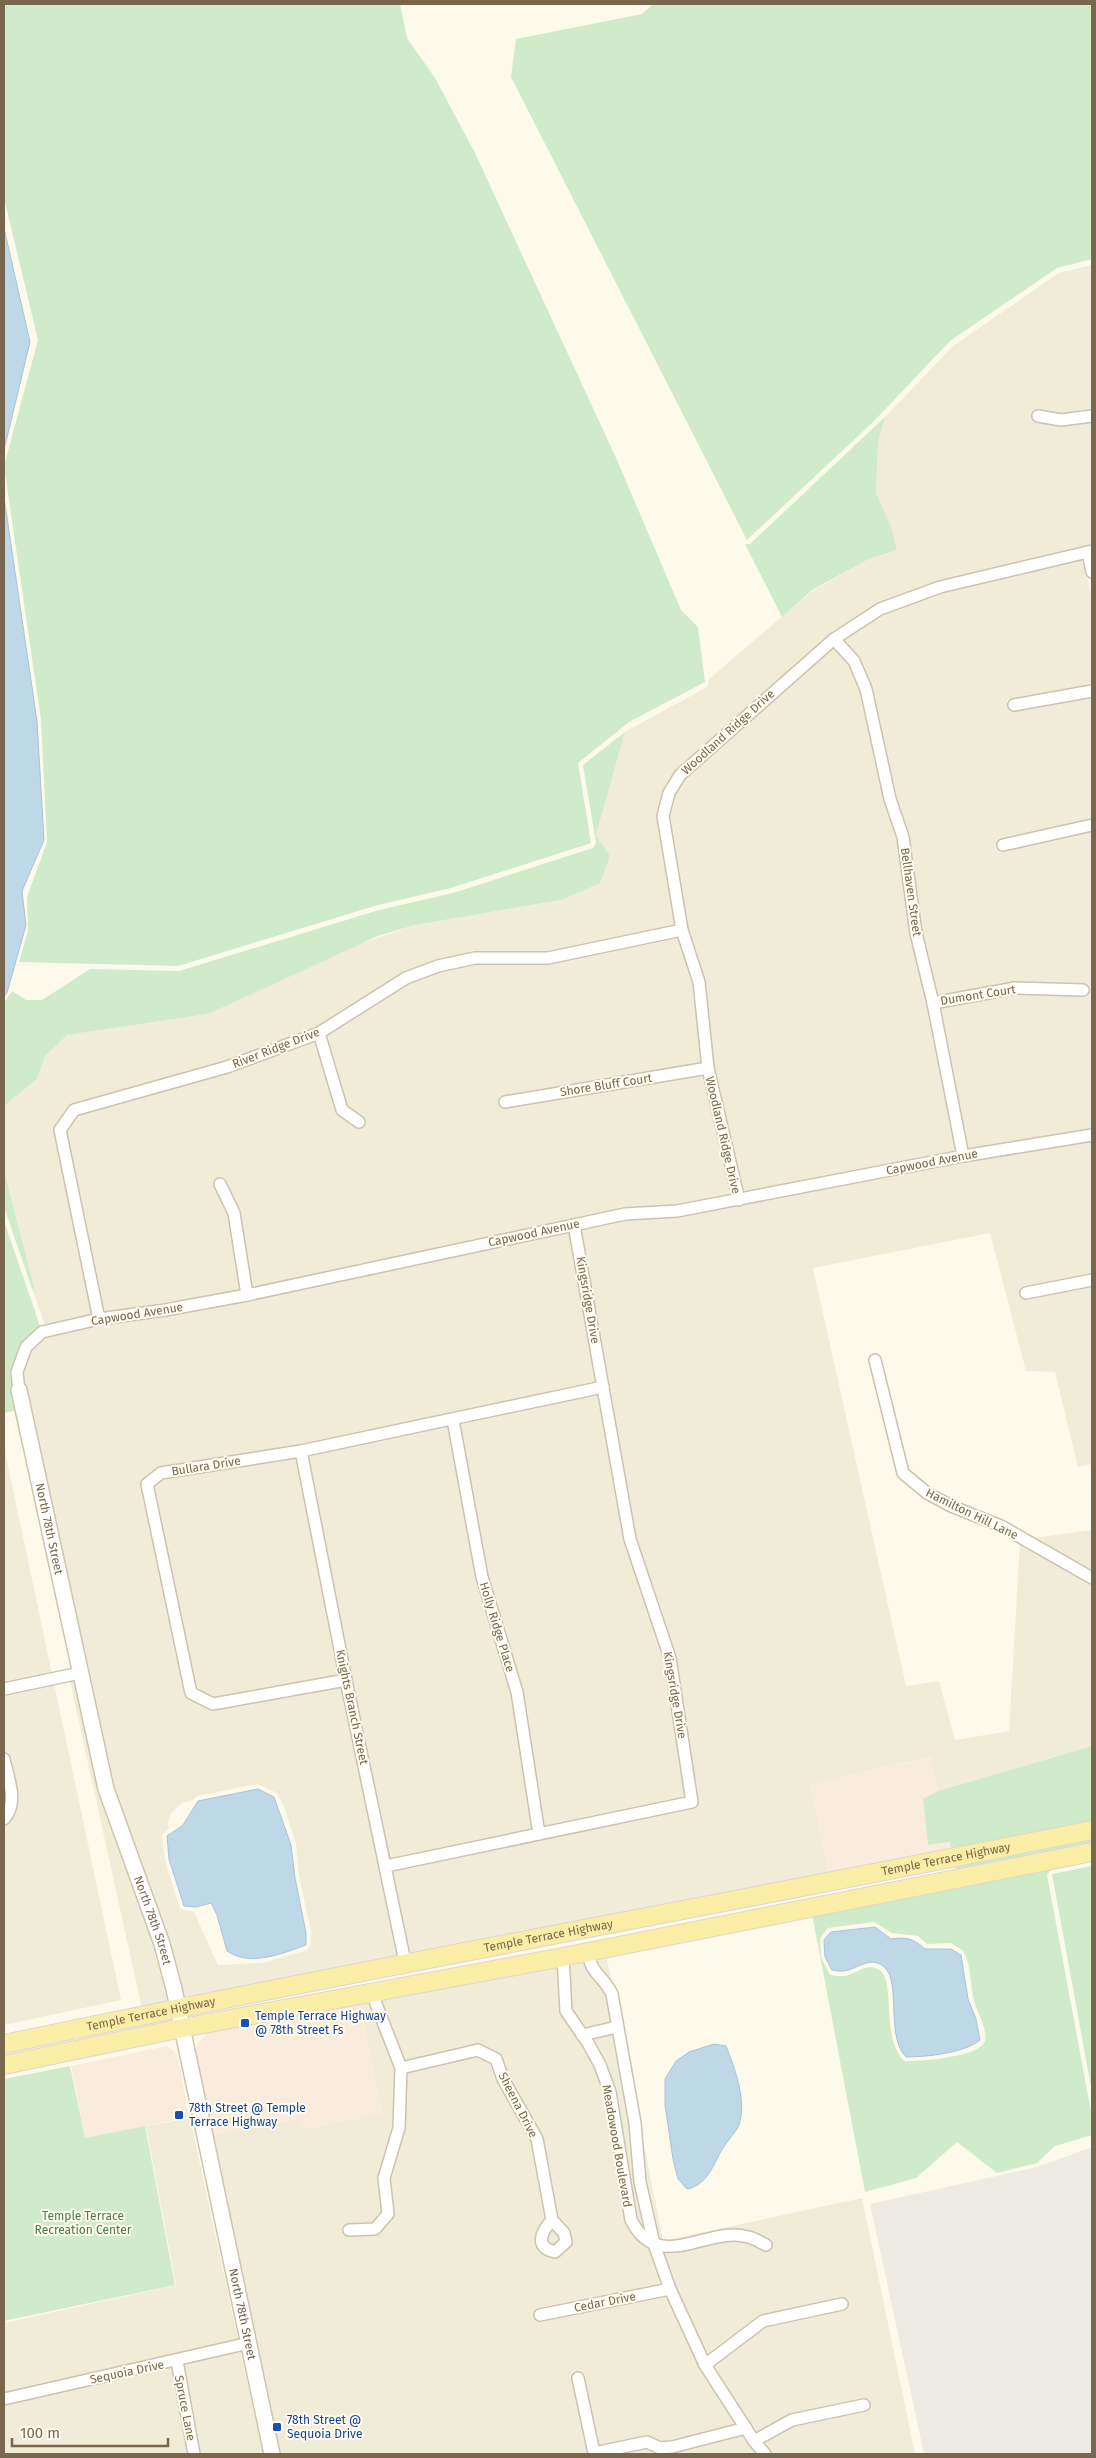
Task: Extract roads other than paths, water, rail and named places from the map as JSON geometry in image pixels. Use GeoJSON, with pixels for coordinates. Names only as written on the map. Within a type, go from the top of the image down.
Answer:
{"type":"FeatureCollection","features":[{"type":"Feature","properties":{"kind":"main road","name":"Temple Terrace Highway"},"geometry":{"type":"LineString","coordinates":[[4,2044],[405,1962],[869,1875],[1092,1830]]}},
{"type":"Feature","properties":{"kind":"main road","name":"Temple Terrace Highway"},"geometry":{"type":"LineString","coordinates":[[4,2065],[182,2028],[563,1957],[1092,1852]]}},
{"type":"Feature","properties":{"kind":"main road"},"geometry":{"type":"LineString","coordinates":[[869,1875],[874,1895]]}},
{"type":"Feature","properties":{"kind":"main road"},"geometry":{"type":"LineString","coordinates":[[563,1957],[563,1952],[570,1945],[642,1929],[676,1912]]}},
{"type":"Feature","properties":{"kind":"main road"},"geometry":{"type":"LineString","coordinates":[[405,1962],[410,1984]]}},
{"type":"Feature","properties":{"kind":"street"},"geometry":{"type":"LineString","coordinates":[[1038,416],[1061,420],[1092,416]]}},
{"type":"Feature","properties":{"kind":"street"},"geometry":{"type":"LineString","coordinates":[[1090,551],[1092,572]]}},
{"type":"Feature","properties":{"kind":"street","name":"Woodland Ridge Drive"},"geometry":{"type":"LineString","coordinates":[[739,1200],[708,1068],[699,982],[682,930],[663,816],[669,793],[680,775],[834,639],[880,609],[940,587],[1090,551]]}},
{"type":"Feature","properties":{"kind":"street","name":"Bellhaven Street"},"geometry":{"type":"LineString","coordinates":[[834,639],[854,661],[866,689],[890,799],[903,837],[916,932],[933,1002],[963,1156]]}},
{"type":"Feature","properties":{"kind":"street"},"geometry":{"type":"LineString","coordinates":[[1014,705],[1092,691]]}},
{"type":"Feature","properties":{"kind":"street"},"geometry":{"type":"LineString","coordinates":[[1003,846],[1092,825]]}},
{"type":"Feature","properties":{"kind":"street","name":"River Ridge Drive"},"geometry":{"type":"LineString","coordinates":[[99,1320],[60,1130],[74,1110],[228,1066],[319,1033],[406,978],[438,966],[475,958],[548,958],[682,930]]}},
{"type":"Feature","properties":{"kind":"street","name":"Dumont Court"},"geometry":{"type":"LineString","coordinates":[[933,1002],[1016,988],[1083,990]]}},
{"type":"Feature","properties":{"kind":"street"},"geometry":{"type":"LineString","coordinates":[[319,1033],[342,1110],[359,1122]]}},
{"type":"Feature","properties":{"kind":"street","name":"Shore Bluff Court"},"geometry":{"type":"LineString","coordinates":[[505,1102],[708,1068]]}},
{"type":"Feature","properties":{"kind":"street","name":"Capwood Avenue"},"geometry":{"type":"LineString","coordinates":[[19,1390],[17,1372],[26,1347],[42,1332],[99,1320],[247,1295],[624,1214],[677,1211],[963,1156],[1092,1135]]}},
{"type":"Feature","properties":{"kind":"street"},"geometry":{"type":"LineString","coordinates":[[220,1184],[234,1213],[247,1295]]}},
{"type":"Feature","properties":{"kind":"street","name":"Kingsridge Drive"},"geometry":{"type":"LineString","coordinates":[[386,1866],[692,1802],[670,1658],[630,1539],[574,1225]]}},
{"type":"Feature","properties":{"kind":"street"},"geometry":{"type":"LineString","coordinates":[[1026,1293],[1092,1280]]}},
{"type":"Feature","properties":{"kind":"street","name":"Hamilton Hill Lane"},"geometry":{"type":"LineString","coordinates":[[875,1360],[903,1472],[920,1489],[951,1506],[1001,1526],[1092,1578]]}},
{"type":"Feature","properties":{"kind":"street","name":"Bullara Drive"},"geometry":{"type":"LineString","coordinates":[[346,1680],[213,1704],[191,1693],[147,1484],[161,1473],[301,1451],[603,1387]]}},
{"type":"Feature","properties":{"kind":"street","name":"North 78th Street"},"geometry":{"type":"LineString","coordinates":[[19,1390],[106,1789],[162,1944],[178,2008],[272,2454]]}},
{"type":"Feature","properties":{"kind":"street","name":"Holly Ridge Place"},"geometry":{"type":"LineString","coordinates":[[453,1420],[482,1577],[517,1692],[540,1834]]}},
{"type":"Feature","properties":{"kind":"street","name":"Knights Branch Street"},"geometry":{"type":"LineString","coordinates":[[301,1451],[346,1680],[405,1962]]}},
{"type":"Feature","properties":{"kind":"street"},"geometry":{"type":"LineString","coordinates":[[4,1689],[80,1673]]}},
{"type":"Feature","properties":{"kind":"street"},"geometry":{"type":"LineString","coordinates":[[4,1759],[12,1797],[12,1806],[4,1819]]}},
{"type":"Feature","properties":{"kind":"street","name":"Meadowood Boulevard"},"geometry":{"type":"LineString","coordinates":[[588,1952],[592,1970],[606,1983],[612,1994],[635,2123],[640,2182],[654,2244],[670,2290],[705,2365],[754,2441],[765,2454]]}},
{"type":"Feature","properties":{"kind":"street","name":"Meadowood Boulevard"},"geometry":{"type":"LineString","coordinates":[[563,1957],[566,2011],[600,2065],[610,2092],[631,2220],[639,2236],[654,2244]]}},
{"type":"Feature","properties":{"kind":"street"},"geometry":{"type":"LineString","coordinates":[[349,2230],[375,2229],[388,2214],[384,2178],[398,2128],[401,2068],[371,1992]]}},
{"type":"Feature","properties":{"kind":"street"},"geometry":{"type":"LineString","coordinates":[[582,2035],[617,2027]]}},
{"type":"Feature","properties":{"kind":"street","name":"Sheena Drive"},"geometry":{"type":"LineString","coordinates":[[401,2068],[478,2050],[496,2059],[503,2079],[537,2138],[552,2220]]}},
{"type":"Feature","properties":{"kind":"street"},"geometry":{"type":"LineString","coordinates":[[654,2244],[672,2248],[731,2236],[748,2236],[766,2245]]}},
{"type":"Feature","properties":{"kind":"street","name":"Cedar Drive"},"geometry":{"type":"LineString","coordinates":[[540,2315],[670,2290]]}},
{"type":"Feature","properties":{"kind":"street"},"geometry":{"type":"LineString","coordinates":[[705,2365],[763,2320],[842,2304]]}},
{"type":"Feature","properties":{"kind":"street","name":"Sequoia Drive"},"geometry":{"type":"LineString","coordinates":[[4,2399],[177,2361],[249,2343]]}},
{"type":"Feature","properties":{"kind":"street","name":"Spruce Lane"},"geometry":{"type":"LineString","coordinates":[[177,2361],[194,2454]]}},
{"type":"Feature","properties":{"kind":"street"},"geometry":{"type":"LineString","coordinates":[[578,2378],[594,2453],[647,2442],[660,2448],[672,2447],[746,2428]]}},
{"type":"Feature","properties":{"kind":"street"},"geometry":{"type":"LineString","coordinates":[[754,2441],[792,2420],[864,2405]]}},
{"type":"Feature","properties":{"kind":"water"},"geometry":{"type":"Polygon","coordinates":[[[4,228],[30,342],[4,450],[4,228]]]}},
{"type":"Feature","properties":{"kind":"water"},"geometry":{"type":"Polygon","coordinates":[[[4,497],[37,721],[44,840],[22,891],[26,925],[7,993],[4,996],[4,497]]]}},
{"type":"Feature","properties":{"kind":"water"},"geometry":{"type":"Polygon","coordinates":[[[258,1789],[274,1797],[291,1845],[295,1878],[306,1933],[306,1945],[276,1955],[256,1959],[236,1956],[227,1951],[217,1915],[211,1903],[196,1907],[184,1906],[169,1859],[167,1836],[183,1825],[198,1801],[258,1789]]]}},
{"type":"Feature","properties":{"kind":"water"},"geometry":{"type":"Polygon","coordinates":[[[875,1927],[891,1939],[910,1939],[925,1949],[951,1949],[961,1955],[968,1999],[976,2019],[980,2040],[955,2051],[906,2057],[896,2035],[893,1992],[887,1970],[880,1964],[870,1962],[848,1970],[832,1970],[825,1957],[824,1940],[831,1932],[875,1927]]]}},
{"type":"Feature","properties":{"kind":"water"},"geometry":{"type":"Polygon","coordinates":[[[714,2044],[726,2046],[739,2085],[742,2105],[741,2115],[739,2125],[706,2177],[698,2185],[687,2189],[678,2179],[673,2159],[665,2105],[665,2079],[676,2061],[689,2052],[714,2044]]]}},
{"type":"Feature","properties":{"kind":"place","name":"Temple Terrace Highway @ 78th Street Fs"},"geometry":{"type":"Point","coordinates":[245,2023]}},
{"type":"Feature","properties":{"kind":"place","name":"78th Street @ Temple Terrace Highway"},"geometry":{"type":"Point","coordinates":[179,2115]}},
{"type":"Feature","properties":{"kind":"place","name":"78th Street @ Sequoia Drive"},"geometry":{"type":"Point","coordinates":[277,2427]}},
{"type":"Feature","properties":{"kind":"park label","name":"Temple Terrace Recreation Center"},"geometry":{"type":"Point","coordinates":[83,2223]}}]}
